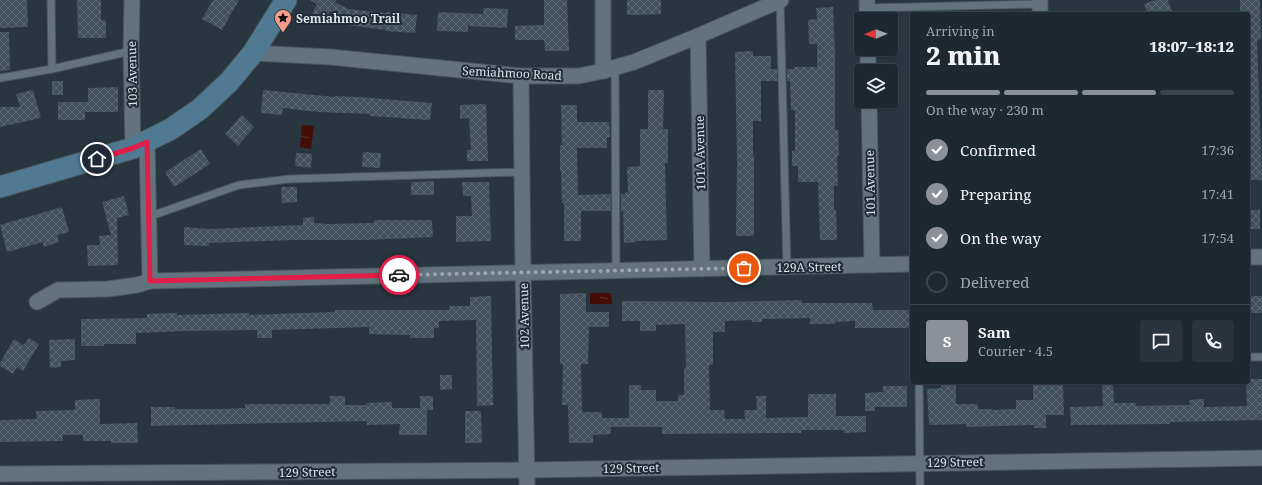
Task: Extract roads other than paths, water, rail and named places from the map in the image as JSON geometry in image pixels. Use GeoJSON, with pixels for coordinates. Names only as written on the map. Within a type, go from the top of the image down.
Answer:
{"type":"FeatureCollection","features":[{"type":"Feature","properties":{"kind":"main road"},"geometry":{"type":"LineString","coordinates":[[0,187],[140,145],[171,129],[200,109],[229,82],[254,53],[286,0]]}},
{"type":"Feature","properties":{"kind":"street","name":"103 Avenue"},"geometry":{"type":"LineString","coordinates":[[132,0],[131,51],[148,217],[150,281]]}},
{"type":"Feature","properties":{"kind":"street"},"geometry":{"type":"LineString","coordinates":[[603,0],[609,70]]}},
{"type":"Feature","properties":{"kind":"street","name":"Semiahmoo Road"},"geometry":{"type":"LineString","coordinates":[[254,53],[330,57],[521,76],[579,76],[609,70],[698,36],[781,0]]}},
{"type":"Feature","properties":{"kind":"street","name":"101A Avenue"},"geometry":{"type":"LineString","coordinates":[[698,36],[702,269]]}},
{"type":"Feature","properties":{"kind":"street","name":"102 Avenue"},"geometry":{"type":"LineString","coordinates":[[521,76],[527,485]]}},
{"type":"Feature","properties":{"kind":"street","name":"101 Avenue"},"geometry":{"type":"LineString","coordinates":[[869,108],[872,265]]}},
{"type":"Feature","properties":{"kind":"street"},"geometry":{"type":"LineString","coordinates":[[1250,257],[1262,257]]}},
{"type":"Feature","properties":{"kind":"street","name":"129A Street"},"geometry":{"type":"LineString","coordinates":[[38,302],[58,290],[108,289],[137,285],[150,281],[910,264]]}},
{"type":"Feature","properties":{"kind":"street","name":"129 Street"},"geometry":{"type":"LineString","coordinates":[[0,474],[527,470],[1262,458]]}},
{"type":"Feature","properties":{"kind":"lane"},"geometry":{"type":"LineString","coordinates":[[51,0],[52,69]]}},
{"type":"Feature","properties":{"kind":"lane"},"geometry":{"type":"LineString","coordinates":[[781,0],[787,267]]}},
{"type":"Feature","properties":{"kind":"lane"},"geometry":{"type":"LineString","coordinates":[[960,6],[960,12]]}},
{"type":"Feature","properties":{"kind":"lane"},"geometry":{"type":"LineString","coordinates":[[867,9],[960,6],[1040,6]]}},
{"type":"Feature","properties":{"kind":"lane"},"geometry":{"type":"LineString","coordinates":[[0,78],[52,69],[131,51]]}},
{"type":"Feature","properties":{"kind":"lane"},"geometry":{"type":"LineString","coordinates":[[609,70],[616,271]]}},
{"type":"Feature","properties":{"kind":"lane"},"geometry":{"type":"LineString","coordinates":[[148,217],[239,185],[260,182],[289,179],[522,172]]}},
{"type":"Feature","properties":{"kind":"lane"},"geometry":{"type":"LineString","coordinates":[[1250,357],[1262,356]]}},
{"type":"Feature","properties":{"kind":"lane"},"geometry":{"type":"LineString","coordinates":[[919,384],[920,485]]}},
{"type":"Feature","properties":{"kind":"water"},"geometry":{"type":"Polygon","coordinates":[[[302,125],[314,126],[311,149],[300,147],[302,125]]]}},
{"type":"Feature","properties":{"kind":"water"},"geometry":{"type":"Polygon","coordinates":[[[590,293],[611,293],[612,304],[590,304],[590,293]]]}},
{"type":"Feature","properties":{"kind":"place","name":"Semiahmoo Trail"},"geometry":{"type":"Point","coordinates":[283,33]}}]}
